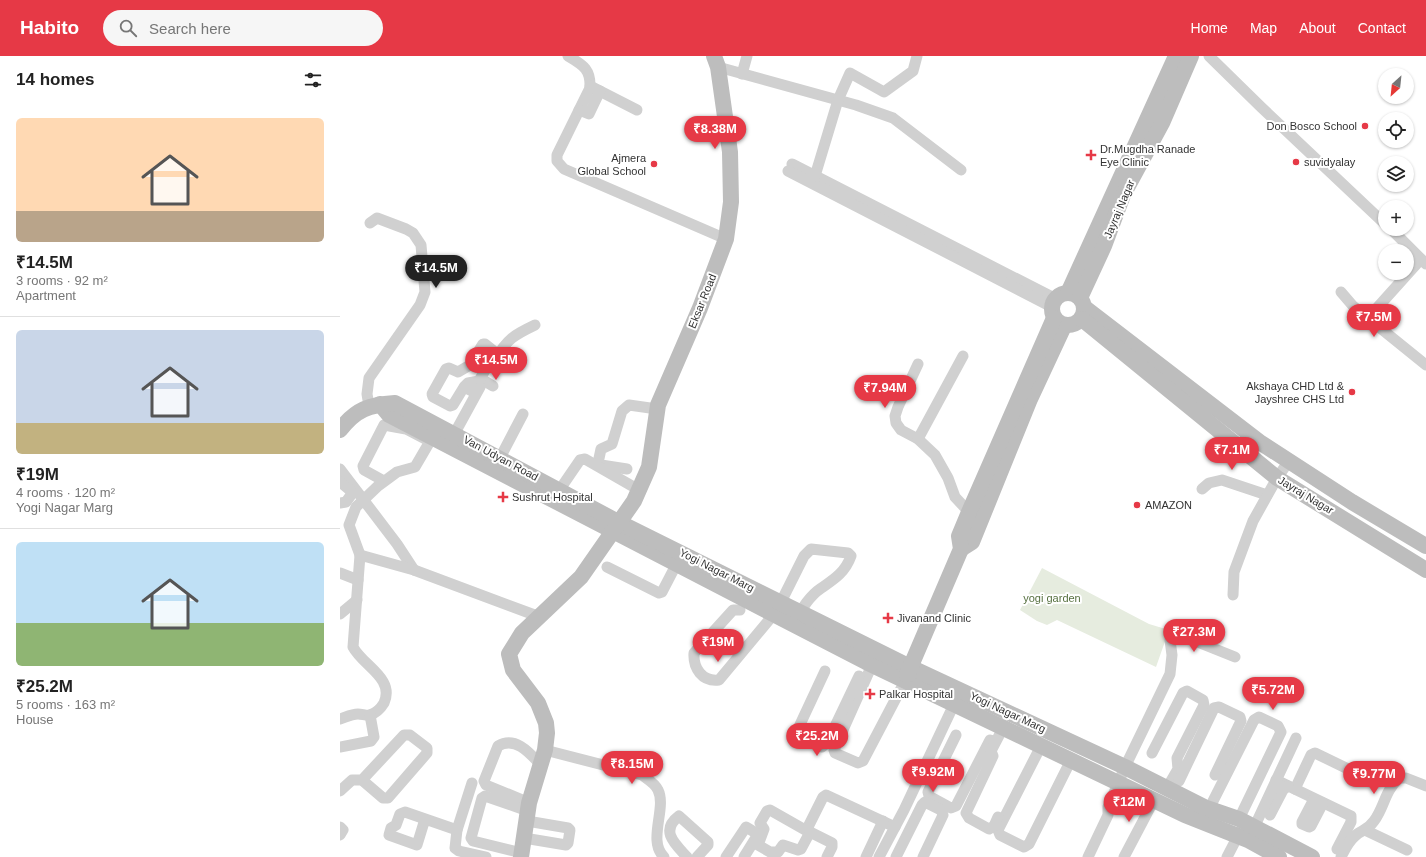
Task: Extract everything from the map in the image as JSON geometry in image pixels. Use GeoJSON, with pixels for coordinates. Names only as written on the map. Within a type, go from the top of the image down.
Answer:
{"type":"FeatureCollection","features":[{"type":"Feature","properties":{"kind":"street"},"geometry":{"type":"LineString","coordinates":[[568,56],[582,64],[595,88],[637,110]]}},
{"type":"Feature","properties":{"kind":"street"},"geometry":{"type":"LineString","coordinates":[[742,74],[747,56]]}},
{"type":"Feature","properties":{"kind":"street"},"geometry":{"type":"LineString","coordinates":[[815,176],[838,100],[850,73],[884,92],[913,71],[917,56]]}},
{"type":"Feature","properties":{"kind":"street","name":"Jayraj Nagar"},"geometry":{"type":"LineString","coordinates":[[1156,120],[1176,56]]}},
{"type":"Feature","properties":{"kind":"street","name":"Jayraj Nagar"},"geometry":{"type":"LineString","coordinates":[[1067,308],[1132,166],[1191,56]]}},
{"type":"Feature","properties":{"kind":"street"},"geometry":{"type":"LineString","coordinates":[[1209,56],[1378,217]]}},
{"type":"Feature","properties":{"kind":"street"},"geometry":{"type":"LineString","coordinates":[[716,61],[742,74],[838,100],[893,118],[961,170]]}},
{"type":"Feature","properties":{"kind":"street","name":"Eksar Road"},"geometry":{"type":"LineString","coordinates":[[522,849],[528,812],[547,733],[538,703],[513,670],[509,654],[522,633],[581,577],[616,527],[639,490],[650,467],[658,409],[700,308],[726,239],[730,202],[730,152],[716,61]]}},
{"type":"Feature","properties":{"kind":"street"},"geometry":{"type":"LineString","coordinates":[[595,88],[586,110],[557,155],[557,161],[564,169],[726,239]]}},
{"type":"Feature","properties":{"kind":"street"},"geometry":{"type":"LineString","coordinates":[[828,187],[815,176],[790,167],[828,187],[908,229],[1067,308],[968,512],[959,536],[961,549],[908,674],[863,761],[858,763],[835,753],[834,750],[860,696],[860,690],[869,663]]}},
{"type":"Feature","properties":{"kind":"street"},"geometry":{"type":"LineString","coordinates":[[340,430],[348,419],[374,405],[366,394],[369,378],[420,305],[425,292],[421,245],[413,233],[377,218],[370,223]]}},
{"type":"Feature","properties":{"kind":"street"},"geometry":{"type":"LineString","coordinates":[[1368,318],[1423,261],[1397,236]]}},
{"type":"Feature","properties":{"kind":"street"},"geometry":{"type":"LineString","coordinates":[[1341,292],[1353,306],[1426,365]]}},
{"type":"Feature","properties":{"kind":"street","name":"Jayraj Nagar"},"geometry":{"type":"LineString","coordinates":[[1067,308],[1261,443],[1352,502],[1426,546]]}},
{"type":"Feature","properties":{"kind":"street","name":"Jayraj Nagar"},"geometry":{"type":"LineString","coordinates":[[1067,308],[1277,478],[1426,570]]}},
{"type":"Feature","properties":{"kind":"street"},"geometry":{"type":"LineString","coordinates":[[451,440],[476,393],[489,382],[504,343],[513,335],[535,325]]}},
{"type":"Feature","properties":{"kind":"street"},"geometry":{"type":"LineString","coordinates":[[483,344],[485,344],[495,352],[478,381],[468,383],[464,386],[453,405],[450,406],[433,397],[432,394],[446,369],[449,368],[458,372],[466,368],[483,344]]}},
{"type":"Feature","properties":{"kind":"street"},"geometry":{"type":"LineString","coordinates":[[918,439],[964,356]]}},
{"type":"Feature","properties":{"kind":"street"},"geometry":{"type":"LineString","coordinates":[[918,364],[895,416],[896,423],[901,430],[918,439],[935,455],[948,478],[955,497],[968,512]]}},
{"type":"Feature","properties":{"kind":"street"},"geometry":{"type":"LineString","coordinates":[[464,386],[476,393]]}},
{"type":"Feature","properties":{"kind":"street"},"geometry":{"type":"LineString","coordinates":[[961,549],[972,542],[1022,403]]}},
{"type":"Feature","properties":{"kind":"street","name":"Van Udyan Road"},"geometry":{"type":"LineString","coordinates":[[374,405],[389,415],[500,458],[556,495]]}},
{"type":"Feature","properties":{"kind":"street"},"geometry":{"type":"LineString","coordinates":[[627,469],[601,465],[598,463],[601,449],[612,444],[622,411],[629,405],[658,409]]}},
{"type":"Feature","properties":{"kind":"street"},"geometry":{"type":"LineString","coordinates":[[500,458],[523,414]]}},
{"type":"Feature","properties":{"kind":"street"},"geometry":{"type":"LineString","coordinates":[[340,719],[357,714],[370,715],[380,708],[386,694],[384,681],[366,662],[358,656],[353,647],[360,555],[349,525],[356,507],[384,481],[396,472],[415,467],[429,443],[427,440],[406,429],[384,425],[363,466],[364,470],[384,481]]}},
{"type":"Feature","properties":{"kind":"street","name":"Van Udyan Road"},"geometry":{"type":"LineString","coordinates":[[451,440],[616,527]]}},
{"type":"Feature","properties":{"kind":"street"},"geometry":{"type":"LineString","coordinates":[[556,495],[580,460],[584,459],[639,490]]}},
{"type":"Feature","properties":{"kind":"street"},"geometry":{"type":"LineString","coordinates":[[1232,595],[1234,572],[1240,552],[1253,521],[1277,478],[1289,461]]}},
{"type":"Feature","properties":{"kind":"street"},"geometry":{"type":"LineString","coordinates":[[340,469],[344,482],[351,491],[351,495],[346,502],[340,503]]}},
{"type":"Feature","properties":{"kind":"street"},"geometry":{"type":"LineString","coordinates":[[1202,489],[1209,483],[1222,480],[1267,495]]}},
{"type":"Feature","properties":{"kind":"street"},"geometry":{"type":"LineString","coordinates":[[344,482],[364,500],[414,570]]}},
{"type":"Feature","properties":{"kind":"street","name":"Yogi Nagar Marg"},"geometry":{"type":"LineString","coordinates":[[616,527],[684,563],[741,597],[777,608],[908,674],[953,705],[1185,815],[1245,829],[1279,857]]}},
{"type":"Feature","properties":{"kind":"street"},"geometry":{"type":"LineString","coordinates":[[741,597],[733,610],[694,653],[693,662],[699,673],[707,679],[718,680],[777,608],[804,556],[812,549],[848,553],[851,556],[850,561],[838,577],[818,590],[797,618]]}},
{"type":"Feature","properties":{"kind":"street"},"geometry":{"type":"LineString","coordinates":[[360,555],[414,570],[540,617]]}},
{"type":"Feature","properties":{"kind":"street"},"geometry":{"type":"LineString","coordinates":[[607,567],[659,593],[662,592],[684,563]]}},
{"type":"Feature","properties":{"kind":"street"},"geometry":{"type":"LineString","coordinates":[[340,573],[358,580]]}},
{"type":"Feature","properties":{"kind":"street"},"geometry":{"type":"LineString","coordinates":[[340,614],[357,600]]}},
{"type":"Feature","properties":{"kind":"street"},"geometry":{"type":"LineString","coordinates":[[1088,857],[1108,815],[1108,807],[1125,766],[1170,674],[1172,655],[1170,640],[1180,635],[1235,657]]}},
{"type":"Feature","properties":{"kind":"street","name":"Yogi Nagar Marg"},"geometry":{"type":"LineString","coordinates":[[843,641],[869,663],[961,690],[1125,766],[1245,829],[1312,857]]}},
{"type":"Feature","properties":{"kind":"street"},"geometry":{"type":"LineString","coordinates":[[825,671],[797,731],[799,736],[822,747],[827,743],[869,663]]}},
{"type":"Feature","properties":{"kind":"street"},"geometry":{"type":"LineString","coordinates":[[923,857],[943,815],[941,810],[925,802],[916,816],[896,857],[881,853],[904,810],[961,690]]}},
{"type":"Feature","properties":{"kind":"street"},"geometry":{"type":"LineString","coordinates":[[1152,753],[1183,692],[1187,691],[1203,700],[1204,705],[1177,758],[1178,769],[1171,790]]}},
{"type":"Feature","properties":{"kind":"street"},"geometry":{"type":"LineString","coordinates":[[1171,790],[1214,708],[1219,707],[1240,717],[1241,721],[1215,775]]}},
{"type":"Feature","properties":{"kind":"street"},"geometry":{"type":"LineString","coordinates":[[340,747],[371,741],[374,737],[370,715]]}},
{"type":"Feature","properties":{"kind":"street"},"geometry":{"type":"LineString","coordinates":[[1209,809],[1254,720],[1259,717],[1278,726],[1281,732],[1245,829]]}},
{"type":"Feature","properties":{"kind":"street"},"geometry":{"type":"LineString","coordinates":[[1146,725],[1162,733]]}},
{"type":"Feature","properties":{"kind":"street"},"geometry":{"type":"LineString","coordinates":[[1000,727],[991,751],[993,756],[966,813],[969,818],[989,829],[994,826],[1038,745]]}},
{"type":"Feature","properties":{"kind":"street"},"geometry":{"type":"LineString","coordinates":[[956,735],[928,792],[929,796],[951,808],[956,806],[1000,727]]}},
{"type":"Feature","properties":{"kind":"street"},"geometry":{"type":"LineString","coordinates":[[340,791],[352,780],[362,780],[383,798],[388,798],[427,753],[426,748],[410,735],[404,735],[362,780]]}},
{"type":"Feature","properties":{"kind":"street"},"geometry":{"type":"LineString","coordinates":[[1227,857],[1276,780],[1296,738]]}},
{"type":"Feature","properties":{"kind":"street"},"geometry":{"type":"LineString","coordinates":[[528,812],[486,785],[484,781],[498,746],[503,744],[514,744],[526,748],[542,757],[642,775],[659,790],[660,803],[657,834],[660,854],[664,857]]}},
{"type":"Feature","properties":{"kind":"street"},"geometry":{"type":"LineString","coordinates":[[1038,745],[998,830],[1000,835],[1024,847],[1029,844],[1071,760]]}},
{"type":"Feature","properties":{"kind":"street"},"geometry":{"type":"LineString","coordinates":[[1270,815],[1283,790],[1292,788],[1311,755],[1315,753],[1346,768]]}},
{"type":"Feature","properties":{"kind":"street"},"geometry":{"type":"LineString","coordinates":[[927,761],[940,767]]}},
{"type":"Feature","properties":{"kind":"street"},"geometry":{"type":"LineString","coordinates":[[1341,857],[1348,844],[1356,835],[1367,830],[1376,819],[1390,786],[1399,778],[1406,778],[1426,786]]}},
{"type":"Feature","properties":{"kind":"street"},"geometry":{"type":"LineString","coordinates":[[1276,780],[1351,816],[1351,822],[1333,857]]}},
{"type":"Feature","properties":{"kind":"street"},"geometry":{"type":"LineString","coordinates":[[472,783],[455,844],[459,851],[486,857]]}},
{"type":"Feature","properties":{"kind":"street"},"geometry":{"type":"LineString","coordinates":[[827,857],[832,847],[832,843],[810,832],[808,827],[823,797],[826,795],[895,827]]}},
{"type":"Feature","properties":{"kind":"street"},"geometry":{"type":"LineString","coordinates":[[485,796],[570,830],[568,843],[566,844],[522,849],[473,841],[471,838],[482,798],[485,796]]}},
{"type":"Feature","properties":{"kind":"street"},"geometry":{"type":"LineString","coordinates":[[1124,857],[1154,800]]}},
{"type":"Feature","properties":{"kind":"street"},"geometry":{"type":"LineString","coordinates":[[904,810],[916,816]]}},
{"type":"Feature","properties":{"kind":"street"},"geometry":{"type":"LineString","coordinates":[[767,811],[807,831],[809,834],[801,849],[798,850],[786,844],[783,845],[778,852],[769,855],[758,845],[764,829],[760,823],[767,811]]}},
{"type":"Feature","properties":{"kind":"street"},"geometry":{"type":"LineString","coordinates":[[687,857],[671,840],[669,835],[673,820],[680,816],[708,842],[708,845],[696,857]]}},
{"type":"Feature","properties":{"kind":"street"},"geometry":{"type":"LineString","coordinates":[[425,819],[458,830]]}},
{"type":"Feature","properties":{"kind":"street"},"geometry":{"type":"LineString","coordinates":[[866,857],[882,821]]}},
{"type":"Feature","properties":{"kind":"street"},"geometry":{"type":"LineString","coordinates":[[340,827],[343,830],[340,835]]}},
{"type":"Feature","properties":{"kind":"street"},"geometry":{"type":"LineString","coordinates":[[726,857],[746,827],[756,833],[757,836],[744,857]]}},
{"type":"Feature","properties":{"kind":"street"},"geometry":{"type":"LineString","coordinates":[[657,834],[671,828]]}},
{"type":"Feature","properties":{"kind":"street"},"geometry":{"type":"LineString","coordinates":[[1367,830],[1407,850]]}},
{"type":"Feature","properties":{"kind":"green space","name":"yogi garden"},"geometry":{"type":"Polygon","coordinates":[[[1042,568],[1149,624],[1169,630],[1156,667],[1057,620],[1047,625],[1037,621],[1020,610],[1042,568]]]}},
{"type":"Feature","properties":{"kind":"place","name":"Don Bosco School"},"geometry":{"type":"Point","coordinates":[1365,126]}},
{"type":"Feature","properties":{"kind":"place","name":"Dr.Mugdha Ranade Eye Clinic"},"geometry":{"type":"Point","coordinates":[1091,155]}},
{"type":"Feature","properties":{"kind":"place","name":"suvidyalay"},"geometry":{"type":"Point","coordinates":[1296,162]}},
{"type":"Feature","properties":{"kind":"place","name":"Ajmera Global School"},"geometry":{"type":"Point","coordinates":[654,164]}},
{"type":"Feature","properties":{"kind":"place","name":"Akshaya CHD Ltd & Jayshree CHS Ltd"},"geometry":{"type":"Point","coordinates":[1352,392]}},
{"type":"Feature","properties":{"kind":"place","name":"Sushrut Hospital"},"geometry":{"type":"Point","coordinates":[503,497]}},
{"type":"Feature","properties":{"kind":"place","name":"AMAZON"},"geometry":{"type":"Point","coordinates":[1137,505]}},
{"type":"Feature","properties":{"kind":"place","name":"Jivanand Clinic"},"geometry":{"type":"Point","coordinates":[888,618]}},
{"type":"Feature","properties":{"kind":"place","name":"Palkar Hospital"},"geometry":{"type":"Point","coordinates":[870,694]}}]}
